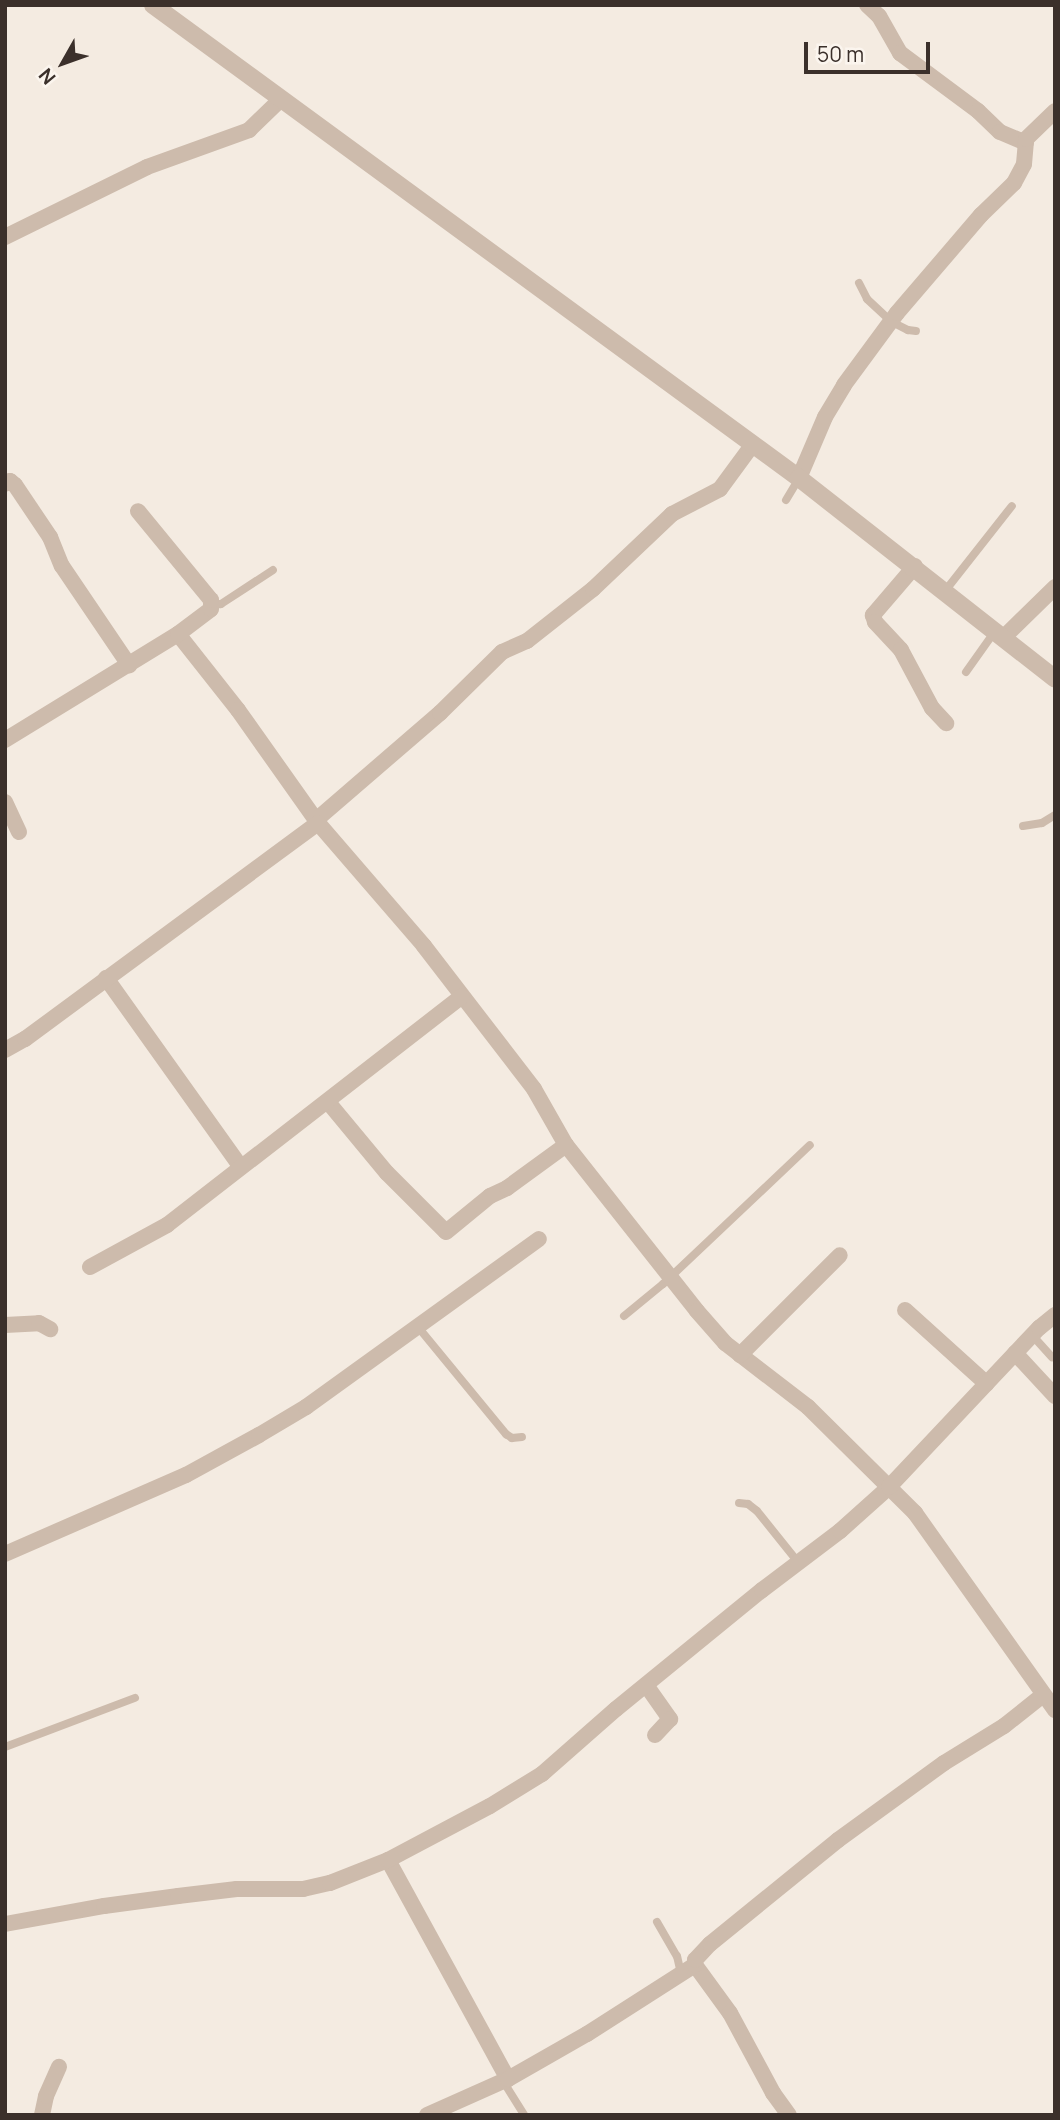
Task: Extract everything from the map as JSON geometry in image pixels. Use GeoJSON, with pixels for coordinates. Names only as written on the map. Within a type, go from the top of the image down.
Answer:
{"type":"FeatureCollection","features":[{"type":"Feature","properties":{"kind":"street"},"geometry":{"type":"LineString","coordinates":[[153,5],[753,444],[802,473],[1055,679]]}},
{"type":"Feature","properties":{"kind":"street"},"geometry":{"type":"LineString","coordinates":[[867,5],[879,16],[900,53],[978,111],[1000,132],[1026,143]]}},
{"type":"Feature","properties":{"kind":"street"},"geometry":{"type":"LineString","coordinates":[[5,237],[147,167],[250,130],[281,99]]}},
{"type":"Feature","properties":{"kind":"street"},"geometry":{"type":"LineString","coordinates":[[802,473],[834,400],[892,322],[981,215],[1014,183],[1024,164],[1026,139],[1055,111]]}},
{"type":"Feature","properties":{"kind":"street"},"geometry":{"type":"LineString","coordinates":[[5,1050],[25,1039],[295,841],[440,713],[502,652],[527,641],[593,589],[672,514],[705,499],[720,488],[753,444]]}},
{"type":"Feature","properties":{"kind":"street"},"geometry":{"type":"LineString","coordinates":[[5,484],[10,481],[15,485],[50,537],[62,566],[130,664]]}},
{"type":"Feature","properties":{"kind":"street"},"geometry":{"type":"LineString","coordinates":[[5,740],[178,634],[213,605],[138,511]]}},
{"type":"Feature","properties":{"kind":"street"},"geometry":{"type":"LineString","coordinates":[[915,566],[880,603],[873,615],[874,622],[901,650],[939,720],[946,723]]}},
{"type":"Feature","properties":{"kind":"street"},"geometry":{"type":"LineString","coordinates":[[1002,634],[1055,587]]}},
{"type":"Feature","properties":{"kind":"street"},"geometry":{"type":"LineString","coordinates":[[178,634],[238,710],[315,823],[424,946],[460,998],[534,1089],[563,1148],[666,1281],[740,1355],[808,1407],[890,1487],[923,1524],[1055,1710]]}},
{"type":"Feature","properties":{"kind":"street"},"geometry":{"type":"LineString","coordinates":[[5,802],[19,832]]}},
{"type":"Feature","properties":{"kind":"street"},"geometry":{"type":"LineString","coordinates":[[106,978],[241,1167]]}},
{"type":"Feature","properties":{"kind":"street"},"geometry":{"type":"LineString","coordinates":[[90,1267],[167,1225],[460,998]]}},
{"type":"Feature","properties":{"kind":"street"},"geometry":{"type":"LineString","coordinates":[[328,1102],[387,1174],[442,1231],[450,1230],[490,1196],[543,1164],[563,1148]]}},
{"type":"Feature","properties":{"kind":"street"},"geometry":{"type":"LineString","coordinates":[[5,1554],[186,1475],[259,1435],[306,1407],[538,1239]]}},
{"type":"Feature","properties":{"kind":"street"},"geometry":{"type":"LineString","coordinates":[[740,1355],[840,1255]]}},
{"type":"Feature","properties":{"kind":"street"},"geometry":{"type":"LineString","coordinates":[[905,1310],[987,1384]]}},
{"type":"Feature","properties":{"kind":"street"},"geometry":{"type":"LineString","coordinates":[[5,1924],[178,1896],[237,1889],[303,1889],[340,1880],[390,1864],[490,1806],[542,1774],[890,1487],[1055,1315]]}},
{"type":"Feature","properties":{"kind":"street"},"geometry":{"type":"LineString","coordinates":[[5,1325],[39,1323],[50,1329]]}},
{"type":"Feature","properties":{"kind":"street"},"geometry":{"type":"LineString","coordinates":[[1018,1356],[1055,1396]]}},
{"type":"Feature","properties":{"kind":"street"},"geometry":{"type":"LineString","coordinates":[[647,1688],[670,1720],[655,1735]]}},
{"type":"Feature","properties":{"kind":"street"},"geometry":{"type":"LineString","coordinates":[[789,2115],[730,2013],[695,1965],[695,1960],[710,1944],[838,1840],[944,1763],[1004,1726],[1043,1695]]}},
{"type":"Feature","properties":{"kind":"street"},"geometry":{"type":"LineString","coordinates":[[390,1864],[505,2080]]}},
{"type":"Feature","properties":{"kind":"street"},"geometry":{"type":"LineString","coordinates":[[427,2115],[505,2080],[587,2034],[695,1965]]}},
{"type":"Feature","properties":{"kind":"street"},"geometry":{"type":"LineString","coordinates":[[42,2115],[46,2096],[59,2067]]}},
{"type":"Feature","properties":{"kind":"lane"},"geometry":{"type":"LineString","coordinates":[[859,283],[867,299],[892,322],[916,331]]}},
{"type":"Feature","properties":{"kind":"lane"},"geometry":{"type":"LineString","coordinates":[[786,500],[802,473]]}},
{"type":"Feature","properties":{"kind":"lane"},"geometry":{"type":"LineString","coordinates":[[947,589],[1012,506]]}},
{"type":"Feature","properties":{"kind":"lane"},"geometry":{"type":"LineString","coordinates":[[213,605],[221,604],[274,570]]}},
{"type":"Feature","properties":{"kind":"lane"},"geometry":{"type":"LineString","coordinates":[[966,672],[1002,634]]}},
{"type":"Feature","properties":{"kind":"lane"},"geometry":{"type":"LineString","coordinates":[[1023,826],[1042,822],[1055,815]]}},
{"type":"Feature","properties":{"kind":"lane"},"geometry":{"type":"LineString","coordinates":[[624,1316],[666,1281],[810,1145]]}},
{"type":"Feature","properties":{"kind":"lane"},"geometry":{"type":"LineString","coordinates":[[418,1326],[506,1434],[512,1438],[522,1437]]}},
{"type":"Feature","properties":{"kind":"lane"},"geometry":{"type":"LineString","coordinates":[[1034,1337],[1050,1355]]}},
{"type":"Feature","properties":{"kind":"lane"},"geometry":{"type":"LineString","coordinates":[[738,1503],[748,1504],[757,1511],[798,1562]]}},
{"type":"Feature","properties":{"kind":"lane"},"geometry":{"type":"LineString","coordinates":[[5,1747],[135,1698]]}},
{"type":"Feature","properties":{"kind":"lane"},"geometry":{"type":"LineString","coordinates":[[657,1922],[677,1956],[681,1974]]}},
{"type":"Feature","properties":{"kind":"lane"},"geometry":{"type":"LineString","coordinates":[[505,2080],[524,2115]]}}]}
